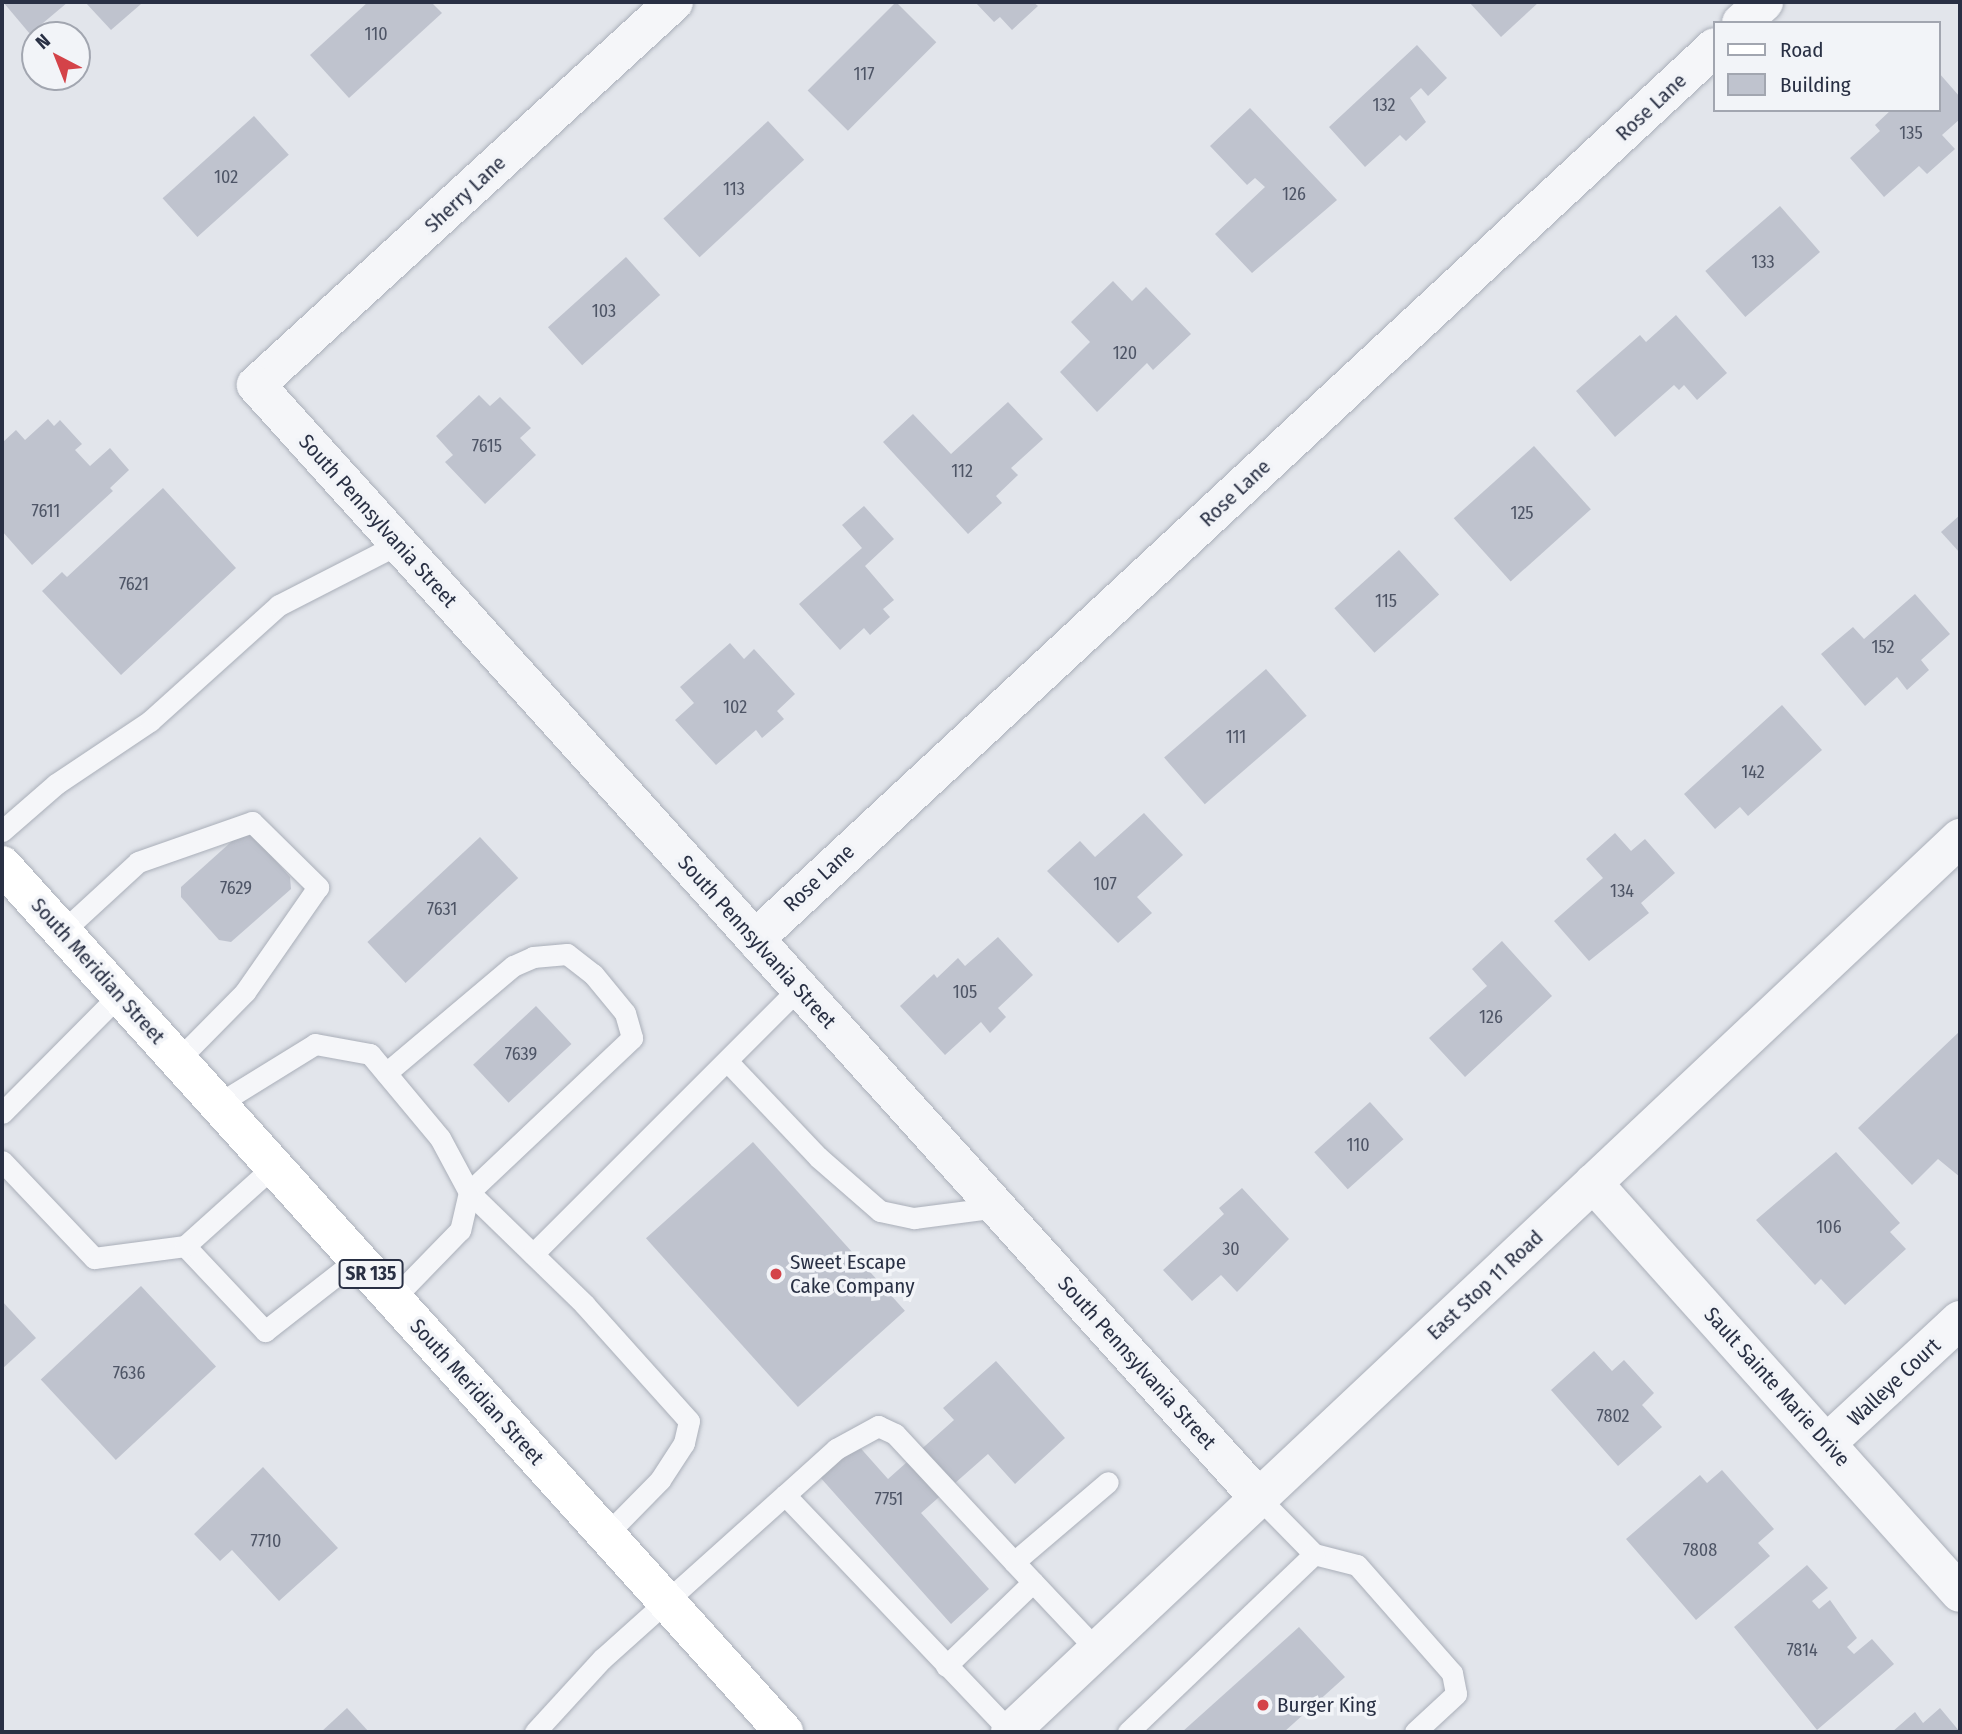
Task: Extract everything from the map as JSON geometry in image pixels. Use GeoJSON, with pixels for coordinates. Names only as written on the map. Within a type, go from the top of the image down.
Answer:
{"type":"FeatureCollection","features":[{"type":"Feature","properties":{"kind":"main road","name":"South Meridian Street"},"geometry":{"type":"LineString","coordinates":[[2,865],[784,1732]]}},
{"type":"Feature","properties":{"kind":"street","name":"Sherry Lane"},"geometry":{"type":"LineString","coordinates":[[256,386],[674,2]]}},
{"type":"Feature","properties":{"kind":"street"},"geometry":{"type":"LineString","coordinates":[[1743,21],[1764,2]]}},
{"type":"Feature","properties":{"kind":"street","name":"Rose Lane"},"geometry":{"type":"LineString","coordinates":[[755,939],[1714,48]]}},
{"type":"Feature","properties":{"kind":"street","name":"South Pennsylvania Street"},"geometry":{"type":"LineString","coordinates":[[256,386],[1259,1498]]}},
{"type":"Feature","properties":{"kind":"street","name":"East Stop 11 Road"},"geometry":{"type":"LineString","coordinates":[[1010,1732],[1960,838]]}},
{"type":"Feature","properties":{"kind":"street","name":"Sault Sainte Marie Drive"},"geometry":{"type":"LineString","coordinates":[[1593,1183],[1960,1593]]}},
{"type":"Feature","properties":{"kind":"street","name":"Walleye Court"},"geometry":{"type":"LineString","coordinates":[[1827,1443],[1960,1320]]}},
{"type":"Feature","properties":{"kind":"lane"},"geometry":{"type":"LineString","coordinates":[[2,831],[56,784],[150,721],[279,605],[398,544]]}},
{"type":"Feature","properties":{"kind":"lane"},"geometry":{"type":"LineString","coordinates":[[62,932],[138,862],[252,822],[318,887],[245,992],[178,1060]]}},
{"type":"Feature","properties":{"kind":"lane"},"geometry":{"type":"LineString","coordinates":[[386,1073],[513,967],[551,953],[567,954],[600,982],[625,1013],[632,1038],[469,1192],[460,1230],[393,1299]]}},
{"type":"Feature","properties":{"kind":"lane"},"geometry":{"type":"LineString","coordinates":[[533,1254],[799,988]]}},
{"type":"Feature","properties":{"kind":"lane"},"geometry":{"type":"LineString","coordinates":[[2,1113],[119,995]]}},
{"type":"Feature","properties":{"kind":"lane"},"geometry":{"type":"LineString","coordinates":[[218,1104],[316,1044],[370,1054],[440,1139],[469,1192],[652,1376],[689,1421],[684,1443],[660,1479],[606,1535]]}},
{"type":"Feature","properties":{"kind":"lane"},"geometry":{"type":"LineString","coordinates":[[727,1061],[818,1157],[880,1211],[914,1218],[997,1206]]}},
{"type":"Feature","properties":{"kind":"lane"},"geometry":{"type":"LineString","coordinates":[[2,1161],[94,1258],[185,1246],[274,1166]]}},
{"type":"Feature","properties":{"kind":"lane"},"geometry":{"type":"LineString","coordinates":[[185,1246],[265,1331],[357,1259]]}},
{"type":"Feature","properties":{"kind":"lane"},"geometry":{"type":"LineString","coordinates":[[535,1732],[665,1600],[836,1449],[878,1426],[895,1434],[1097,1650]]}},
{"type":"Feature","properties":{"kind":"lane"},"geometry":{"type":"LineString","coordinates":[[1014,1562],[1108,1482]]}},
{"type":"Feature","properties":{"kind":"lane"},"geometry":{"type":"LineString","coordinates":[[785,1495],[1010,1732]]}},
{"type":"Feature","properties":{"kind":"lane"},"geometry":{"type":"LineString","coordinates":[[1259,1498],[1314,1554],[1357,1565],[1452,1672],[1456,1694],[1415,1732]]}},
{"type":"Feature","properties":{"kind":"lane"},"geometry":{"type":"LineString","coordinates":[[1128,1732],[1314,1554]]}},
{"type":"Feature","properties":{"kind":"lane"},"geometry":{"type":"LineString","coordinates":[[946,1666],[1032,1582]]}},
{"type":"Feature","properties":{"kind":"building"},"geometry":{"type":"Polygon","coordinates":[[[3,2],[68,2],[45,21],[21,21],[21,23],[3,2]]]}},
{"type":"Feature","properties":{"kind":"building"},"geometry":{"type":"Polygon","coordinates":[[[85,2],[139,2],[141,4],[111,30],[85,2]]]}},
{"type":"Feature","properties":{"kind":"building"},"geometry":{"type":"Polygon","coordinates":[[[368,2],[431,2],[442,13],[349,98],[310,55],[368,2]]]}},
{"type":"Feature","properties":{"kind":"building"},"geometry":{"type":"Polygon","coordinates":[[[896,2],[936,42],[848,131],[808,90],[896,2]]]}},
{"type":"Feature","properties":{"kind":"building"},"geometry":{"type":"Polygon","coordinates":[[[975,2],[1033,2],[1038,6],[1012,30],[1000,17],[994,22],[975,2]]]}},
{"type":"Feature","properties":{"kind":"building"},"geometry":{"type":"Polygon","coordinates":[[[1469,2],[1539,2],[1501,37],[1469,2]]]}},
{"type":"Feature","properties":{"kind":"building"},"geometry":{"type":"Polygon","coordinates":[[[1417,45],[1447,78],[1428,96],[1421,88],[1410,98],[1426,122],[1406,141],[1400,135],[1365,167],[1329,127],[1417,45]]]}},
{"type":"Feature","properties":{"kind":"building"},"geometry":{"type":"Polygon","coordinates":[[[1941,75],[1960,97],[1960,119],[1942,135],[1955,149],[1927,174],[1919,166],[1884,197],[1850,158],[1880,131],[1875,125],[1889,112],[1941,112],[1941,75]]]}},
{"type":"Feature","properties":{"kind":"building"},"geometry":{"type":"Polygon","coordinates":[[[1250,108],[1337,200],[1252,273],[1215,234],[1265,187],[1255,178],[1247,185],[1210,146],[1250,108]]]}},
{"type":"Feature","properties":{"kind":"building"},"geometry":{"type":"Polygon","coordinates":[[[254,116],[289,155],[197,237],[163,198],[254,116]]]}},
{"type":"Feature","properties":{"kind":"building"},"geometry":{"type":"Polygon","coordinates":[[[768,121],[804,160],[700,257],[663,219],[768,121]]]}},
{"type":"Feature","properties":{"kind":"building"},"geometry":{"type":"Polygon","coordinates":[[[1780,206],[1820,252],[1745,317],[1705,271],[1780,206]]]}},
{"type":"Feature","properties":{"kind":"building"},"geometry":{"type":"Polygon","coordinates":[[[626,257],[660,295],[582,365],[548,327],[626,257]]]}},
{"type":"Feature","properties":{"kind":"building"},"geometry":{"type":"Polygon","coordinates":[[[1113,281],[1132,301],[1146,287],[1191,334],[1153,370],[1147,363],[1097,412],[1060,372],[1090,342],[1071,322],[1113,281]]]}},
{"type":"Feature","properties":{"kind":"building"},"geometry":{"type":"Polygon","coordinates":[[[1676,315],[1727,373],[1697,400],[1684,385],[1679,390],[1674,385],[1615,437],[1576,391],[1640,335],[1646,342],[1676,315]]]}},
{"type":"Feature","properties":{"kind":"building"},"geometry":{"type":"Polygon","coordinates":[[[479,395],[490,406],[500,397],[531,428],[520,438],[536,455],[485,504],[445,462],[453,455],[436,436],[479,395]]]}},
{"type":"Feature","properties":{"kind":"building"},"geometry":{"type":"Polygon","coordinates":[[[1008,402],[1043,439],[1011,468],[1018,475],[996,496],[1002,503],[968,534],[883,442],[913,414],[951,454],[1008,402]]]}},
{"type":"Feature","properties":{"kind":"building"},"geometry":{"type":"Polygon","coordinates":[[[48,419],[54,426],[60,420],[82,444],[75,450],[90,466],[110,448],[129,470],[110,488],[113,491],[32,565],[2,531],[2,443],[16,430],[25,440],[48,419]]]}},
{"type":"Feature","properties":{"kind":"building"},"geometry":{"type":"Polygon","coordinates":[[[1534,446],[1591,509],[1511,581],[1454,518],[1534,446]]]}},
{"type":"Feature","properties":{"kind":"building"},"geometry":{"type":"Polygon","coordinates":[[[163,488],[236,568],[121,675],[42,591],[62,572],[67,577],[163,488]]]}},
{"type":"Feature","properties":{"kind":"building"},"geometry":{"type":"Polygon","coordinates":[[[864,506],[894,539],[865,566],[894,600],[883,609],[890,617],[870,635],[864,628],[840,650],[799,604],[862,548],[842,525],[864,506]]]}},
{"type":"Feature","properties":{"kind":"building"},"geometry":{"type":"Polygon","coordinates":[[[1960,515],[1960,553],[1941,532],[1960,515]]]}},
{"type":"Feature","properties":{"kind":"building"},"geometry":{"type":"Polygon","coordinates":[[[1399,550],[1439,595],[1374,653],[1334,608],[1399,550]]]}},
{"type":"Feature","properties":{"kind":"building"},"geometry":{"type":"Polygon","coordinates":[[[1915,594],[1950,634],[1921,660],[1929,670],[1907,690],[1897,677],[1865,706],[1821,654],[1853,627],[1864,639],[1915,594]]]}},
{"type":"Feature","properties":{"kind":"building"},"geometry":{"type":"Polygon","coordinates":[[[730,643],[744,659],[754,649],[795,694],[777,711],[784,719],[762,738],[756,730],[716,765],[675,720],[694,703],[680,687],[730,643]]]}},
{"type":"Feature","properties":{"kind":"building"},"geometry":{"type":"Polygon","coordinates":[[[1266,669],[1307,716],[1205,804],[1164,758],[1266,669]]]}},
{"type":"Feature","properties":{"kind":"building"},"geometry":{"type":"Polygon","coordinates":[[[1782,705],[1822,750],[1748,816],[1740,807],[1715,829],[1684,794],[1782,705]]]}},
{"type":"Feature","properties":{"kind":"building"},"geometry":{"type":"Polygon","coordinates":[[[1144,813],[1183,855],[1137,897],[1152,913],[1118,943],[1047,871],[1080,841],[1095,857],[1144,813]]]}},
{"type":"Feature","properties":{"kind":"building"},"geometry":{"type":"Polygon","coordinates":[[[241,833],[252,834],[290,877],[291,889],[231,942],[219,940],[181,897],[181,887],[241,833]]]}},
{"type":"Feature","properties":{"kind":"building"},"geometry":{"type":"Polygon","coordinates":[[[1615,833],[1631,851],[1645,839],[1675,873],[1641,903],[1649,913],[1589,961],[1554,921],[1603,878],[1586,859],[1615,833]]]}},
{"type":"Feature","properties":{"kind":"building"},"geometry":{"type":"Polygon","coordinates":[[[480,837],[518,878],[406,983],[367,942],[480,837]]]}},
{"type":"Feature","properties":{"kind":"building"},"geometry":{"type":"Polygon","coordinates":[[[998,937],[1033,975],[998,1008],[1006,1017],[990,1033],[981,1022],[945,1055],[900,1006],[934,974],[937,978],[958,958],[965,966],[998,937]]]}},
{"type":"Feature","properties":{"kind":"building"},"geometry":{"type":"Polygon","coordinates":[[[1502,941],[1552,996],[1465,1077],[1429,1038],[1487,986],[1472,969],[1502,941]]]}},
{"type":"Feature","properties":{"kind":"building"},"geometry":{"type":"Polygon","coordinates":[[[536,1006],[571,1044],[509,1103],[473,1065],[536,1006]]]}},
{"type":"Feature","properties":{"kind":"building"},"geometry":{"type":"Polygon","coordinates":[[[1960,1031],[1960,1177],[1938,1159],[1912,1185],[1858,1128],[1960,1031]]]}},
{"type":"Feature","properties":{"kind":"building"},"geometry":{"type":"Polygon","coordinates":[[[1370,1102],[1403,1139],[1348,1189],[1314,1152],[1370,1102]]]}},
{"type":"Feature","properties":{"kind":"building","name":"Sweet Escape Cake Company"},"geometry":{"type":"Polygon","coordinates":[[[753,1142],[905,1311],[798,1407],[646,1238],[753,1142]]]}},
{"type":"Feature","properties":{"kind":"building"},"geometry":{"type":"Polygon","coordinates":[[[1836,1152],[1900,1223],[1890,1232],[1906,1249],[1845,1305],[1821,1279],[1815,1285],[1756,1220],[1836,1152]]]}},
{"type":"Feature","properties":{"kind":"building"},"geometry":{"type":"Polygon","coordinates":[[[1242,1188],[1289,1239],[1237,1292],[1221,1275],[1192,1301],[1163,1270],[1224,1214],[1219,1208],[1242,1188]]]}},
{"type":"Feature","properties":{"kind":"building"},"geometry":{"type":"Polygon","coordinates":[[[141,1286],[216,1366],[116,1460],[41,1379],[141,1286]]]}},
{"type":"Feature","properties":{"kind":"building"},"geometry":{"type":"Polygon","coordinates":[[[2,1301],[36,1338],[2,1369],[2,1301]]]}},
{"type":"Feature","properties":{"kind":"building"},"geometry":{"type":"Polygon","coordinates":[[[1594,1351],[1612,1371],[1624,1360],[1654,1393],[1642,1405],[1662,1427],[1618,1466],[1551,1390],[1594,1351]]]}},
{"type":"Feature","properties":{"kind":"building"},"geometry":{"type":"Polygon","coordinates":[[[996,1361],[1065,1438],[1015,1484],[988,1454],[921,1513],[989,1589],[951,1624],[819,1476],[856,1443],[888,1479],[954,1420],[943,1408],[996,1361]]]}},
{"type":"Feature","properties":{"kind":"building"},"geometry":{"type":"Polygon","coordinates":[[[263,1467],[338,1548],[279,1601],[232,1550],[220,1561],[194,1534],[263,1467]]]}},
{"type":"Feature","properties":{"kind":"building"},"geometry":{"type":"Polygon","coordinates":[[[1722,1470],[1774,1529],[1758,1543],[1770,1556],[1696,1620],[1626,1539],[1700,1475],[1707,1483],[1722,1470]]]}},
{"type":"Feature","properties":{"kind":"building"},"geometry":{"type":"Polygon","coordinates":[[[1807,1565],[1828,1588],[1812,1601],[1819,1609],[1830,1600],[1857,1638],[1847,1647],[1854,1654],[1872,1639],[1894,1664],[1817,1730],[1734,1627],[1807,1565]]]}},
{"type":"Feature","properties":{"kind":"building","name":"Burger King"},"geometry":{"type":"Polygon","coordinates":[[[1299,1627],[1345,1677],[1284,1732],[1182,1732],[1299,1627]]]}},
{"type":"Feature","properties":{"kind":"building"},"geometry":{"type":"Polygon","coordinates":[[[347,1708],[369,1732],[321,1732],[347,1708]]]}},
{"type":"Feature","properties":{"kind":"building"},"geometry":{"type":"Polygon","coordinates":[[[1940,1708],[1960,1732],[1892,1732],[1915,1712],[1923,1723],[1940,1708]]]}},
{"type":"Feature","properties":{"kind":"place","name":"Sweet Escape Cake Company"},"geometry":{"type":"Point","coordinates":[776,1274]}},
{"type":"Feature","properties":{"kind":"place","name":"Burger King"},"geometry":{"type":"Point","coordinates":[1263,1705]}}]}
